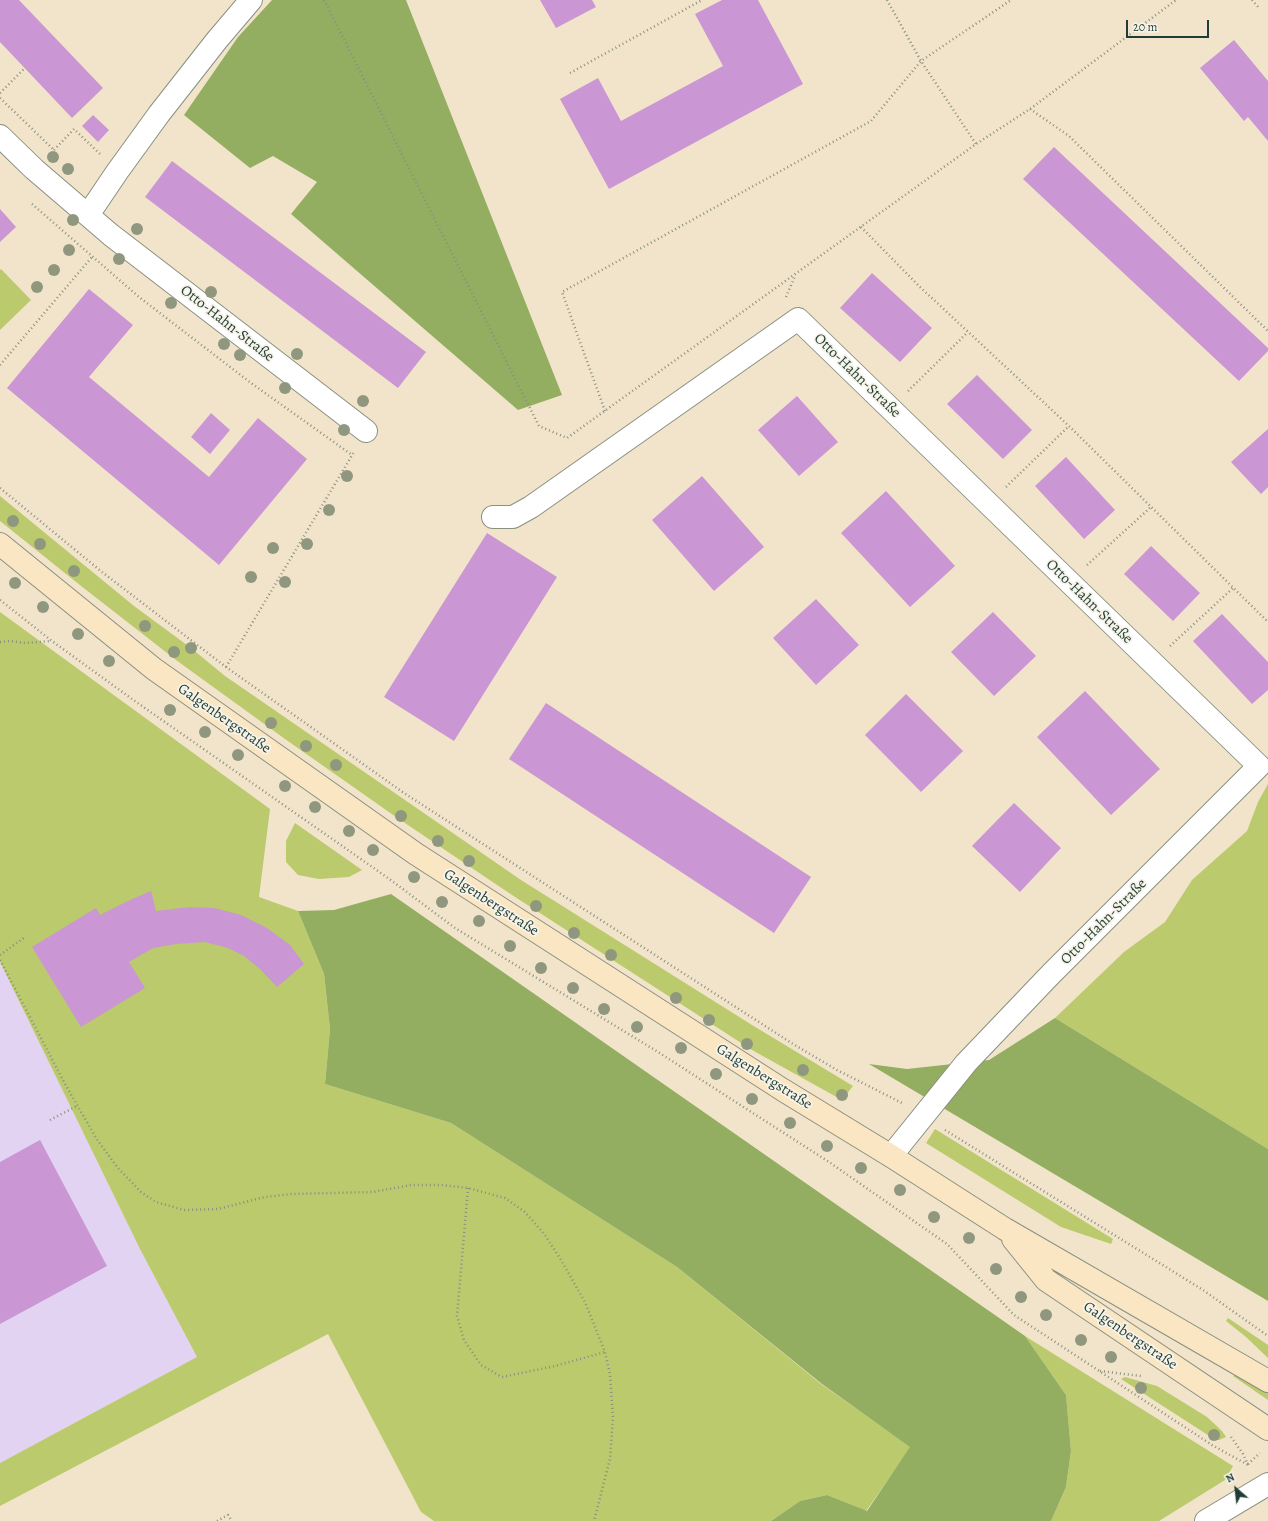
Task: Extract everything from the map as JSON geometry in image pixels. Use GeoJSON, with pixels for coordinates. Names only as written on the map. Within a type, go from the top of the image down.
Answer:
{"type":"FeatureCollection","features":[{"type":"Feature","properties":{"kind":"street"},"geometry":{"type":"LineString","coordinates":[[88,216],[117,172],[217,40],[251,0]]}},
{"type":"Feature","properties":{"kind":"street","name":"Otto-Hahn-Straße"},"geometry":{"type":"LineString","coordinates":[[0,136],[34,169],[88,216],[366,432]]}},
{"type":"Feature","properties":{"kind":"street","name":"Otto-Hahn-Straße"},"geometry":{"type":"LineString","coordinates":[[494,517],[513,517],[532,507],[798,319],[1152,662],[1263,762],[1051,974],[966,1062],[891,1156]]}},
{"type":"Feature","properties":{"kind":"street","name":"Galgenbergstraße"},"geometry":{"type":"LineString","coordinates":[[0,544],[154,669],[416,854],[783,1090],[891,1156],[1005,1229],[1268,1381]]}},
{"type":"Feature","properties":{"kind":"street","name":"Galgenbergstraße"},"geometry":{"type":"LineString","coordinates":[[1005,1229],[1046,1280],[1268,1429]]}},
{"type":"Feature","properties":{"kind":"street"},"geometry":{"type":"LineString","coordinates":[[1206,1521],[1268,1484]]}},
{"type":"Feature","properties":{"kind":"path"},"geometry":{"type":"LineString","coordinates":[[324,0],[539,426],[567,438],[976,144],[1030,109],[1176,0]]}},
{"type":"Feature","properties":{"kind":"path"},"geometry":{"type":"LineString","coordinates":[[570,73],[702,0]]}},
{"type":"Feature","properties":{"kind":"path"},"geometry":{"type":"LineString","coordinates":[[887,0],[921,61],[976,144]]}},
{"type":"Feature","properties":{"kind":"path"},"geometry":{"type":"LineString","coordinates":[[605,411],[562,292],[871,121],[921,61],[1011,0]]}},
{"type":"Feature","properties":{"kind":"path"},"geometry":{"type":"LineString","coordinates":[[1252,0],[1260,9]]}},
{"type":"Feature","properties":{"kind":"path"},"geometry":{"type":"LineString","coordinates":[[0,93],[25,68]]}},
{"type":"Feature","properties":{"kind":"path"},"geometry":{"type":"LineString","coordinates":[[0,98],[54,150],[74,129],[117,172]]}},
{"type":"Feature","properties":{"kind":"path"},"geometry":{"type":"LineString","coordinates":[[1030,109],[1069,136],[1268,331]]}},
{"type":"Feature","properties":{"kind":"path"},"geometry":{"type":"LineString","coordinates":[[28,199],[139,297],[245,378],[352,455]]}},
{"type":"Feature","properties":{"kind":"path"},"geometry":{"type":"LineString","coordinates":[[861,227],[919,286],[1069,426],[1268,622]]}},
{"type":"Feature","properties":{"kind":"path"},"geometry":{"type":"LineString","coordinates":[[0,365],[112,235]]}},
{"type":"Feature","properties":{"kind":"path"},"geometry":{"type":"LineString","coordinates":[[891,408],[968,332]]}},
{"type":"Feature","properties":{"kind":"path"},"geometry":{"type":"LineString","coordinates":[[989,504],[1069,426]]}},
{"type":"Feature","properties":{"kind":"path"},"geometry":{"type":"LineString","coordinates":[[226,667],[366,432]]}},
{"type":"Feature","properties":{"kind":"path"},"geometry":{"type":"LineString","coordinates":[[0,488],[102,572],[226,667],[404,793],[773,1031],[837,1070],[923,1116],[1203,1290],[1268,1336]]}},
{"type":"Feature","properties":{"kind":"path"},"geometry":{"type":"LineString","coordinates":[[1069,582],[1151,507]]}},
{"type":"Feature","properties":{"kind":"path"},"geometry":{"type":"LineString","coordinates":[[1152,662],[1233,588]]}},
{"type":"Feature","properties":{"kind":"path"},"geometry":{"type":"LineString","coordinates":[[0,600],[52,641],[132,699],[388,878],[455,928],[658,1052],[842,1171],[947,1244],[1014,1315],[1212,1445],[1248,1464],[1263,1450]]}},
{"type":"Feature","properties":{"kind":"path"},"geometry":{"type":"LineString","coordinates":[[0,642],[10,641],[25,643],[52,641]]}},
{"type":"Feature","properties":{"kind":"path"},"geometry":{"type":"LineString","coordinates":[[0,955],[25,937]]}},
{"type":"Feature","properties":{"kind":"path"},"geometry":{"type":"LineString","coordinates":[[0,960],[77,1106],[96,1138],[116,1167],[141,1192],[156,1202],[184,1210],[218,1209],[265,1197],[291,1194],[373,1192],[411,1185],[442,1185],[468,1188],[505,1198],[525,1212],[545,1235],[585,1302],[605,1352],[610,1374],[613,1418],[610,1459],[594,1521]]}},
{"type":"Feature","properties":{"kind":"path"},"geometry":{"type":"LineString","coordinates":[[50,1120],[77,1106]]}},
{"type":"Feature","properties":{"kind":"path"},"geometry":{"type":"LineString","coordinates":[[468,1188],[457,1316],[464,1340],[481,1365],[502,1377],[555,1366],[605,1352]]}},
{"type":"Feature","properties":{"kind":"path"},"geometry":{"type":"LineString","coordinates":[[217,1521],[228,1515],[232,1521]]}},
{"type":"Feature","properties":{"kind":"shaded area"},"geometry":{"type":"Polygon","coordinates":[[[0,962],[140,1249],[197,1357],[0,1463],[0,962]]]}},
{"type":"Feature","properties":{"kind":"green space"},"geometry":{"type":"Polygon","coordinates":[[[272,0],[406,0],[562,395],[518,410],[291,214],[317,182],[273,156],[250,168],[184,115],[238,37],[272,0]]]}},
{"type":"Feature","properties":{"kind":"green space"},"geometry":{"type":"Polygon","coordinates":[[[1,269],[31,300],[0,330],[0,270],[1,269]]]}},
{"type":"Feature","properties":{"kind":"green space"},"geometry":{"type":"Polygon","coordinates":[[[0,496],[134,606],[191,648],[225,676],[521,880],[752,1025],[853,1086],[842,1100],[752,1050],[512,895],[396,817],[176,660],[0,521],[0,496]]]}},
{"type":"Feature","properties":{"kind":"green space"},"geometry":{"type":"Polygon","coordinates":[[[0,612],[270,809],[259,897],[298,911],[324,974],[330,1029],[325,1084],[451,1123],[677,1267],[821,1384],[911,1447],[866,1511],[827,1495],[800,1501],[771,1521],[434,1521],[421,1512],[328,1334],[0,1506],[0,1463],[197,1357],[140,1249],[0,962],[0,612]]]}},
{"type":"Feature","properties":{"kind":"green space"},"geometry":{"type":"Polygon","coordinates":[[[1268,784],[1268,1149],[1055,1018],[1124,952],[1165,922],[1192,880],[1247,831],[1258,802],[1268,784]]]}},
{"type":"Feature","properties":{"kind":"green space"},"geometry":{"type":"Polygon","coordinates":[[[295,823],[362,870],[349,877],[319,879],[298,875],[286,862],[286,841],[295,823]]]}},
{"type":"Feature","properties":{"kind":"green space"},"geometry":{"type":"Polygon","coordinates":[[[391,894],[1025,1336],[1066,1395],[1071,1451],[1066,1487],[1051,1521],[771,1521],[800,1501],[827,1495],[867,1511],[910,1447],[822,1384],[677,1267],[451,1123],[325,1084],[330,1029],[324,974],[298,911],[334,910],[391,894]]]}},
{"type":"Feature","properties":{"kind":"green space"},"geometry":{"type":"Polygon","coordinates":[[[1055,1018],[1268,1149],[1268,1301],[869,1064],[907,1069],[989,1060],[1055,1018]]]}},
{"type":"Feature","properties":{"kind":"green space"},"geometry":{"type":"Polygon","coordinates":[[[935,1129],[1113,1239],[1111,1244],[1061,1227],[926,1143],[935,1129]]]}},
{"type":"Feature","properties":{"kind":"green space"},"geometry":{"type":"Polygon","coordinates":[[[1228,1318],[1268,1345],[1268,1358],[1246,1337],[1226,1321],[1228,1318]]]}},
{"type":"Feature","properties":{"kind":"green space"},"geometry":{"type":"Polygon","coordinates":[[[1025,1336],[1233,1466],[1225,1480],[1159,1521],[1051,1521],[1066,1487],[1071,1451],[1066,1395],[1025,1336]]]}},
{"type":"Feature","properties":{"kind":"green space"},"geometry":{"type":"Polygon","coordinates":[[[1238,1372],[1268,1392],[1268,1400],[1233,1376],[1238,1372]]]}},
{"type":"Feature","properties":{"kind":"green space"},"geometry":{"type":"Polygon","coordinates":[[[1125,1377],[1157,1386],[1207,1417],[1222,1431],[1226,1437],[1219,1440],[1214,1439],[1121,1379],[1125,1377]]]}},
{"type":"Feature","properties":{"kind":"building"},"geometry":{"type":"Polygon","coordinates":[[[0,0],[19,0],[103,88],[72,118],[0,42],[0,0]]]}},
{"type":"Feature","properties":{"kind":"building"},"geometry":{"type":"Polygon","coordinates":[[[540,0],[592,0],[596,7],[556,28],[540,0]]]}},
{"type":"Feature","properties":{"kind":"building"},"geometry":{"type":"Polygon","coordinates":[[[722,0],[758,0],[803,84],[609,189],[560,99],[598,78],[621,121],[723,66],[695,14],[722,0]]]}},
{"type":"Feature","properties":{"kind":"building"},"geometry":{"type":"Polygon","coordinates":[[[1234,40],[1268,81],[1268,141],[1248,117],[1244,121],[1200,68],[1234,40]]]}},
{"type":"Feature","properties":{"kind":"building"},"geometry":{"type":"Polygon","coordinates":[[[93,115],[109,130],[98,142],[82,126],[93,115]]]}},
{"type":"Feature","properties":{"kind":"building"},"geometry":{"type":"Polygon","coordinates":[[[1054,147],[1268,348],[1268,351],[1239,381],[1023,179],[1054,147]]]}},
{"type":"Feature","properties":{"kind":"building"},"geometry":{"type":"Polygon","coordinates":[[[172,161],[426,352],[398,388],[145,197],[172,161]]]}},
{"type":"Feature","properties":{"kind":"building"},"geometry":{"type":"Polygon","coordinates":[[[0,209],[16,227],[0,242],[0,209]]]}},
{"type":"Feature","properties":{"kind":"building"},"geometry":{"type":"Polygon","coordinates":[[[872,273],[932,328],[900,362],[840,308],[872,273]]]}},
{"type":"Feature","properties":{"kind":"building"},"geometry":{"type":"Polygon","coordinates":[[[89,289],[133,325],[89,377],[209,477],[258,418],[307,459],[219,565],[7,388],[89,289]]]}},
{"type":"Feature","properties":{"kind":"building"},"geometry":{"type":"Polygon","coordinates":[[[977,375],[1032,430],[1003,459],[947,404],[977,375]]]}},
{"type":"Feature","properties":{"kind":"building"},"geometry":{"type":"Polygon","coordinates":[[[797,396],[838,442],[799,476],[758,430],[797,396]]]}},
{"type":"Feature","properties":{"kind":"building"},"geometry":{"type":"Polygon","coordinates":[[[211,413],[230,430],[210,454],[191,437],[211,413]]]}},
{"type":"Feature","properties":{"kind":"building"},"geometry":{"type":"Polygon","coordinates":[[[1268,429],[1268,487],[1261,494],[1231,462],[1268,429]]]}},
{"type":"Feature","properties":{"kind":"building"},"geometry":{"type":"Polygon","coordinates":[[[1066,457],[1115,510],[1084,539],[1035,486],[1066,457]]]}},
{"type":"Feature","properties":{"kind":"building"},"geometry":{"type":"Polygon","coordinates":[[[702,476],[764,547],[714,591],[652,520],[702,476]]]}},
{"type":"Feature","properties":{"kind":"building"},"geometry":{"type":"Polygon","coordinates":[[[886,491],[955,566],[910,607],[841,533],[886,491]]]}},
{"type":"Feature","properties":{"kind":"building"},"geometry":{"type":"Polygon","coordinates":[[[487,533],[557,577],[454,741],[384,697],[487,533]]]}},
{"type":"Feature","properties":{"kind":"building"},"geometry":{"type":"Polygon","coordinates":[[[1151,546],[1200,593],[1173,621],[1124,574],[1151,546]]]}},
{"type":"Feature","properties":{"kind":"building"},"geometry":{"type":"Polygon","coordinates":[[[816,599],[859,645],[816,685],[773,638],[816,599]]]}},
{"type":"Feature","properties":{"kind":"building"},"geometry":{"type":"Polygon","coordinates":[[[993,612],[1036,656],[994,696],[951,652],[993,612]]]}},
{"type":"Feature","properties":{"kind":"building"},"geometry":{"type":"Polygon","coordinates":[[[1222,614],[1268,662],[1268,690],[1252,704],[1193,641],[1222,614]]]}},
{"type":"Feature","properties":{"kind":"building"},"geometry":{"type":"Polygon","coordinates":[[[1085,691],[1160,769],[1111,815],[1037,737],[1085,691]]]}},
{"type":"Feature","properties":{"kind":"building"},"geometry":{"type":"Polygon","coordinates":[[[906,694],[963,751],[921,792],[865,735],[906,694]]]}},
{"type":"Feature","properties":{"kind":"building"},"geometry":{"type":"Polygon","coordinates":[[[546,703],[811,877],[774,933],[509,759],[546,703]]]}},
{"type":"Feature","properties":{"kind":"building"},"geometry":{"type":"Polygon","coordinates":[[[1014,803],[1061,848],[1020,892],[972,846],[1014,803]]]}},
{"type":"Feature","properties":{"kind":"building"},"geometry":{"type":"Polygon","coordinates":[[[151,891],[156,911],[190,907],[214,908],[241,915],[267,928],[290,945],[304,964],[277,987],[260,969],[244,956],[228,948],[205,942],[176,944],[153,948],[129,962],[145,988],[81,1027],[32,947],[96,908],[100,915],[151,891]]]}},
{"type":"Feature","properties":{"kind":"building"},"geometry":{"type":"Polygon","coordinates":[[[40,1140],[107,1266],[0,1324],[0,1162],[40,1140]]]}}]}
